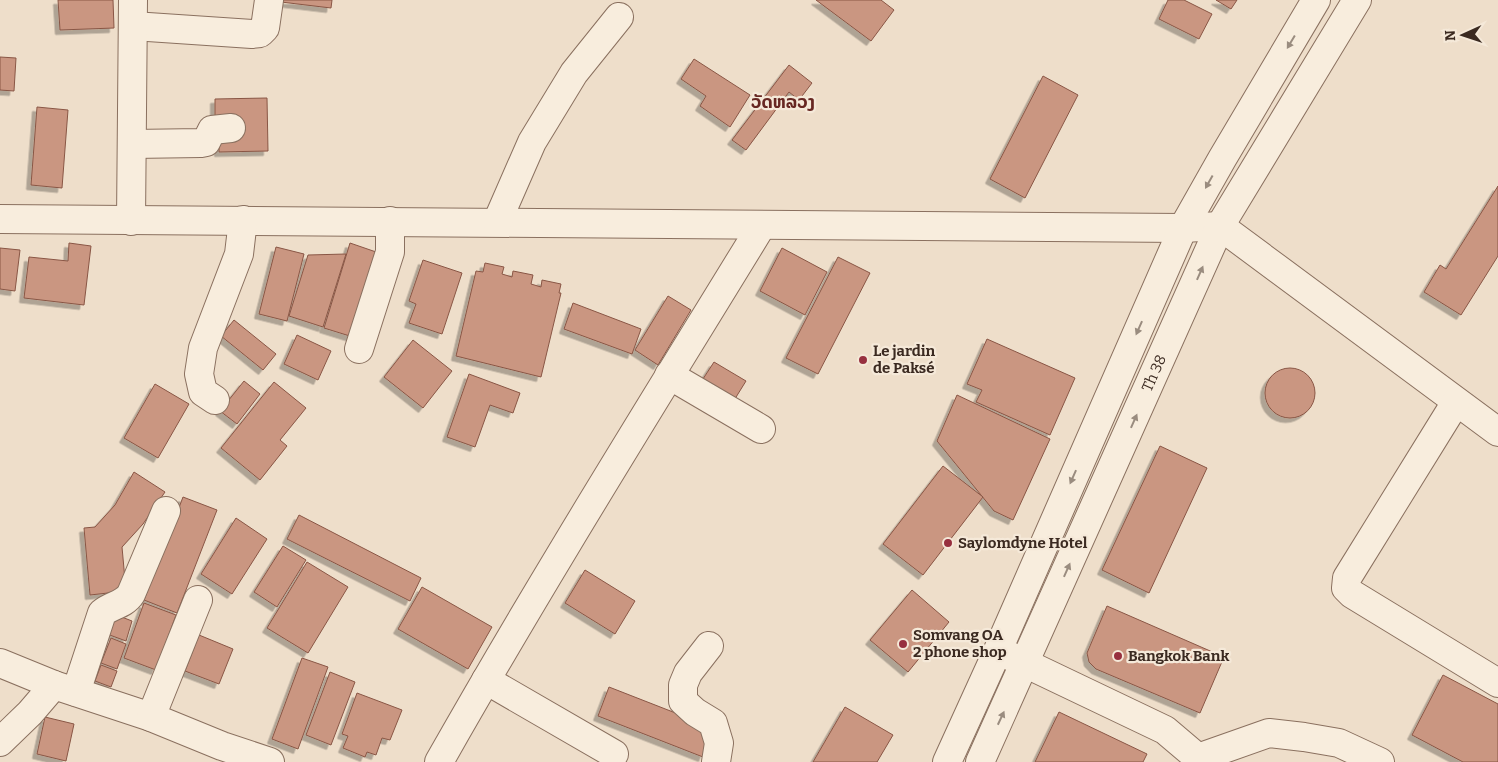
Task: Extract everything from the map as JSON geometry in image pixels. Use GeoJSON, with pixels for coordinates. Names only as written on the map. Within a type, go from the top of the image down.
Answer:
{"type":"FeatureCollection","features":[{"type":"Feature","properties":{"kind":"street"},"geometry":{"type":"LineString","coordinates":[[131,220],[133,13],[252,34],[260,33],[265,28],[269,0]]}},
{"type":"Feature","properties":{"kind":"street"},"geometry":{"type":"LineString","coordinates":[[947,762],[1183,228],[1226,151],[1316,0]]}},
{"type":"Feature","properties":{"kind":"street","name":"Th 38"},"geometry":{"type":"LineString","coordinates":[[980,762],[1026,663],[1220,226],[1357,0]]}},
{"type":"Feature","properties":{"kind":"street"},"geometry":{"type":"LineString","coordinates":[[497,222],[537,135],[574,73],[619,17]]}},
{"type":"Feature","properties":{"kind":"street"},"geometry":{"type":"LineString","coordinates":[[132,144],[201,143],[206,142],[212,130],[230,128]]}},
{"type":"Feature","properties":{"kind":"street"},"geometry":{"type":"LineString","coordinates":[[0,219],[1183,228],[1220,226],[1498,432]]}},
{"type":"Feature","properties":{"kind":"street"},"geometry":{"type":"LineString","coordinates":[[214,400],[203,392],[199,374],[203,348],[239,254],[243,220]]}},
{"type":"Feature","properties":{"kind":"street"},"geometry":{"type":"LineString","coordinates":[[359,349],[390,252],[390,221]]}},
{"type":"Feature","properties":{"kind":"street"},"geometry":{"type":"LineString","coordinates":[[439,762],[486,680],[762,225]]}},
{"type":"Feature","properties":{"kind":"street"},"geometry":{"type":"LineString","coordinates":[[669,376],[761,429]]}},
{"type":"Feature","properties":{"kind":"street"},"geometry":{"type":"LineString","coordinates":[[1456,402],[1347,578],[1346,588],[1352,594],[1498,683]]}},
{"type":"Feature","properties":{"kind":"street"},"geometry":{"type":"LineString","coordinates":[[0,742],[30,713],[65,689],[102,613],[112,606],[127,600],[131,594],[166,511]]}},
{"type":"Feature","properties":{"kind":"street"},"geometry":{"type":"LineString","coordinates":[[151,717],[198,600]]}},
{"type":"Feature","properties":{"kind":"street"},"geometry":{"type":"LineString","coordinates":[[709,646],[688,673],[683,685],[683,701],[695,712],[713,723],[719,742],[716,762]]}},
{"type":"Feature","properties":{"kind":"street"},"geometry":{"type":"LineString","coordinates":[[998,650],[1165,730],[1199,760],[1269,733],[1304,736],[1339,743],[1380,762]]}},
{"type":"Feature","properties":{"kind":"street"},"geometry":{"type":"LineString","coordinates":[[0,663],[65,689],[151,717],[220,754],[270,762]]}},
{"type":"Feature","properties":{"kind":"street"},"geometry":{"type":"LineString","coordinates":[[486,680],[614,754]]}},
{"type":"Feature","properties":{"kind":"building"},"geometry":{"type":"Polygon","coordinates":[[[58,0],[113,0],[114,28],[60,30],[58,0]]]}},
{"type":"Feature","properties":{"kind":"building"},"geometry":{"type":"Polygon","coordinates":[[[281,0],[332,0],[331,8],[281,2],[281,0]]]}},
{"type":"Feature","properties":{"kind":"building"},"geometry":{"type":"Polygon","coordinates":[[[816,0],[881,0],[894,10],[871,41],[816,0]]]}},
{"type":"Feature","properties":{"kind":"building"},"geometry":{"type":"Polygon","coordinates":[[[1168,0],[1184,0],[1212,14],[1199,39],[1159,19],[1168,0]]]}},
{"type":"Feature","properties":{"kind":"building"},"geometry":{"type":"Polygon","coordinates":[[[1216,0],[1237,0],[1231,9],[1216,0]]]}},
{"type":"Feature","properties":{"kind":"building"},"geometry":{"type":"Polygon","coordinates":[[[0,57],[16,58],[14,91],[0,90],[0,57]]]}},
{"type":"Feature","properties":{"kind":"building"},"geometry":{"type":"Polygon","coordinates":[[[694,59],[750,95],[730,127],[700,106],[706,96],[681,79],[694,59]]]}},
{"type":"Feature","properties":{"kind":"building"},"geometry":{"type":"Polygon","coordinates":[[[789,65],[812,83],[799,100],[789,92],[746,150],[732,140],[789,65]]]}},
{"type":"Feature","properties":{"kind":"building"},"geometry":{"type":"Polygon","coordinates":[[[1043,76],[1078,95],[1025,198],[990,179],[1043,76]]]}},
{"type":"Feature","properties":{"kind":"building"},"geometry":{"type":"Polygon","coordinates":[[[267,98],[268,151],[219,152],[219,134],[215,119],[215,99],[267,98]]]}},
{"type":"Feature","properties":{"kind":"building"},"geometry":{"type":"Polygon","coordinates":[[[37,107],[68,110],[62,188],[31,185],[37,107]]]}},
{"type":"Feature","properties":{"kind":"building"},"geometry":{"type":"Polygon","coordinates":[[[1498,186],[1498,256],[1461,315],[1424,292],[1440,265],[1446,269],[1498,186]]]}},
{"type":"Feature","properties":{"kind":"building"},"geometry":{"type":"Polygon","coordinates":[[[69,243],[91,246],[84,305],[24,298],[29,257],[68,261],[69,243]]]}},
{"type":"Feature","properties":{"kind":"building"},"geometry":{"type":"Polygon","coordinates":[[[350,243],[379,253],[353,337],[324,328],[350,243]]]}},
{"type":"Feature","properties":{"kind":"building"},"geometry":{"type":"Polygon","coordinates":[[[276,247],[304,254],[287,321],[259,314],[276,247]]]}},
{"type":"Feature","properties":{"kind":"building"},"geometry":{"type":"Polygon","coordinates":[[[0,248],[20,250],[15,291],[0,289],[0,248]]]}},
{"type":"Feature","properties":{"kind":"building"},"geometry":{"type":"Polygon","coordinates":[[[782,248],[827,272],[805,315],[760,291],[782,248]]]}},
{"type":"Feature","properties":{"kind":"building"},"geometry":{"type":"Polygon","coordinates":[[[346,254],[323,327],[289,316],[308,255],[346,254]]]}},
{"type":"Feature","properties":{"kind":"building"},"geometry":{"type":"Polygon","coordinates":[[[838,257],[870,273],[818,374],[786,358],[838,257]]]}},
{"type":"Feature","properties":{"kind":"building"},"geometry":{"type":"Polygon","coordinates":[[[423,260],[462,273],[442,334],[409,323],[416,304],[409,301],[423,260]]]}},
{"type":"Feature","properties":{"kind":"building"},"geometry":{"type":"Polygon","coordinates":[[[485,263],[504,267],[502,274],[512,277],[513,271],[533,275],[531,284],[541,287],[542,280],[561,284],[559,293],[561,293],[541,377],[456,356],[476,271],[483,272],[485,263]]]}},
{"type":"Feature","properties":{"kind":"building"},"geometry":{"type":"Polygon","coordinates":[[[668,296],[691,310],[658,365],[635,350],[668,296]]]}},
{"type":"Feature","properties":{"kind":"building"},"geometry":{"type":"Polygon","coordinates":[[[573,303],[641,329],[632,354],[564,329],[573,303]]]}},
{"type":"Feature","properties":{"kind":"building"},"geometry":{"type":"Polygon","coordinates":[[[234,320],[276,354],[263,370],[221,336],[234,320]]]}},
{"type":"Feature","properties":{"kind":"building"},"geometry":{"type":"Polygon","coordinates":[[[297,335],[331,351],[318,380],[284,364],[297,335]]]}},
{"type":"Feature","properties":{"kind":"building"},"geometry":{"type":"Polygon","coordinates":[[[987,339],[1075,378],[1050,435],[976,402],[982,390],[967,384],[987,339]]]}},
{"type":"Feature","properties":{"kind":"building"},"geometry":{"type":"Polygon","coordinates":[[[413,340],[452,371],[423,408],[384,377],[413,340]]]}},
{"type":"Feature","properties":{"kind":"building"},"geometry":{"type":"Polygon","coordinates":[[[714,362],[746,381],[733,402],[701,382],[714,362]]]}},
{"type":"Feature","properties":{"kind":"building"},"geometry":{"type":"Polygon","coordinates":[[[1285,368],[1295,368],[1308,375],[1315,388],[1315,398],[1308,411],[1295,418],[1285,418],[1276,414],[1269,407],[1265,398],[1265,388],[1269,379],[1276,372],[1285,368]]]}},
{"type":"Feature","properties":{"kind":"building"},"geometry":{"type":"Polygon","coordinates":[[[469,374],[520,393],[513,413],[490,405],[475,447],[447,437],[469,374]]]}},
{"type":"Feature","properties":{"kind":"building"},"geometry":{"type":"Polygon","coordinates":[[[244,381],[260,394],[237,424],[220,411],[244,381]]]}},
{"type":"Feature","properties":{"kind":"building"},"geometry":{"type":"Polygon","coordinates":[[[274,382],[306,408],[280,440],[287,446],[260,480],[221,448],[274,382]]]}},
{"type":"Feature","properties":{"kind":"building"},"geometry":{"type":"Polygon","coordinates":[[[155,384],[189,404],[158,458],[124,438],[155,384]]]}},
{"type":"Feature","properties":{"kind":"building"},"geometry":{"type":"Polygon","coordinates":[[[957,395],[1050,439],[1013,520],[994,511],[937,441],[957,395]]]}},
{"type":"Feature","properties":{"kind":"building"},"geometry":{"type":"Polygon","coordinates":[[[1160,446],[1207,468],[1149,593],[1102,570],[1160,446]]]}},
{"type":"Feature","properties":{"kind":"building"},"geometry":{"type":"Polygon","coordinates":[[[943,466],[983,497],[923,575],[883,544],[943,466]]]}},
{"type":"Feature","properties":{"kind":"building"},"geometry":{"type":"Polygon","coordinates":[[[134,472],[165,492],[143,524],[122,547],[126,591],[90,595],[84,528],[95,527],[115,505],[134,472]]]}},
{"type":"Feature","properties":{"kind":"building"},"geometry":{"type":"Polygon","coordinates":[[[183,497],[217,510],[177,613],[144,600],[183,497]]]}},
{"type":"Feature","properties":{"kind":"building"},"geometry":{"type":"Polygon","coordinates":[[[299,515],[421,578],[410,601],[287,539],[299,515]]]}},
{"type":"Feature","properties":{"kind":"building"},"geometry":{"type":"Polygon","coordinates":[[[236,518],[267,539],[232,594],[201,574],[236,518]]]}},
{"type":"Feature","properties":{"kind":"building"},"geometry":{"type":"Polygon","coordinates":[[[283,546],[306,560],[277,607],[254,592],[283,546]]]}},
{"type":"Feature","properties":{"kind":"building"},"geometry":{"type":"Polygon","coordinates":[[[307,562],[348,587],[308,653],[267,628],[307,562]]]}},
{"type":"Feature","properties":{"kind":"building"},"geometry":{"type":"Polygon","coordinates":[[[585,570],[635,601],[615,634],[565,603],[585,570]]]}},
{"type":"Feature","properties":{"kind":"building"},"geometry":{"type":"Polygon","coordinates":[[[422,587],[492,627],[468,669],[398,629],[422,587]]]}},
{"type":"Feature","properties":{"kind":"building"},"geometry":{"type":"Polygon","coordinates":[[[912,590],[949,622],[908,672],[870,640],[912,590]]]}},
{"type":"Feature","properties":{"kind":"building"},"geometry":{"type":"Polygon","coordinates":[[[144,603],[176,615],[156,670],[124,658],[144,603]]]}},
{"type":"Feature","properties":{"kind":"building"},"geometry":{"type":"Polygon","coordinates":[[[1107,606],[1224,657],[1200,713],[1096,669],[1089,662],[1087,653],[1107,606]]]}},
{"type":"Feature","properties":{"kind":"building"},"geometry":{"type":"Polygon","coordinates":[[[114,614],[132,621],[126,641],[107,634],[114,614]]]}},
{"type":"Feature","properties":{"kind":"building"},"geometry":{"type":"Polygon","coordinates":[[[199,635],[233,649],[219,684],[185,671],[199,635]]]}},
{"type":"Feature","properties":{"kind":"building"},"geometry":{"type":"Polygon","coordinates":[[[111,638],[126,644],[117,669],[101,663],[111,638]]]}},
{"type":"Feature","properties":{"kind":"building"},"geometry":{"type":"Polygon","coordinates":[[[302,658],[328,667],[298,749],[272,739],[302,658]]]}},
{"type":"Feature","properties":{"kind":"building"},"geometry":{"type":"Polygon","coordinates":[[[101,665],[117,671],[111,687],[95,681],[101,665]]]}},
{"type":"Feature","properties":{"kind":"building"},"geometry":{"type":"Polygon","coordinates":[[[330,672],[355,682],[331,745],[306,735],[330,672]]]}},
{"type":"Feature","properties":{"kind":"building"},"geometry":{"type":"Polygon","coordinates":[[[1443,675],[1498,704],[1498,762],[1463,762],[1412,735],[1443,675]]]}},
{"type":"Feature","properties":{"kind":"building"},"geometry":{"type":"Polygon","coordinates":[[[609,687],[714,728],[703,757],[598,716],[609,687]]]}},
{"type":"Feature","properties":{"kind":"building"},"geometry":{"type":"Polygon","coordinates":[[[357,693],[402,710],[390,740],[382,738],[376,755],[367,752],[365,757],[343,748],[348,736],[342,734],[357,693]]]}},
{"type":"Feature","properties":{"kind":"building"},"geometry":{"type":"Polygon","coordinates":[[[845,707],[893,735],[877,762],[813,762],[845,707]]]}},
{"type":"Feature","properties":{"kind":"building"},"geometry":{"type":"Polygon","coordinates":[[[1059,712],[1147,754],[1143,762],[1035,762],[1059,712]]]}},
{"type":"Feature","properties":{"kind":"building"},"geometry":{"type":"Polygon","coordinates":[[[45,717],[74,724],[66,761],[37,754],[45,717]]]}},
{"type":"Feature","properties":{"kind":"place","name":"Le jardin de Paksé"},"geometry":{"type":"Point","coordinates":[863,360]}},
{"type":"Feature","properties":{"kind":"place","name":"Saylomdyne Hotel"},"geometry":{"type":"Point","coordinates":[948,543]}},
{"type":"Feature","properties":{"kind":"place","name":"Somvang OA 2 phone shop"},"geometry":{"type":"Point","coordinates":[903,644]}},
{"type":"Feature","properties":{"kind":"place","name":"Bangkok Bank"},"geometry":{"type":"Point","coordinates":[1118,656]}},
{"type":"Feature","properties":{"kind":"district","name":"ວັດຫລວງ"},"geometry":{"type":"Point","coordinates":[783,102]}}]}
